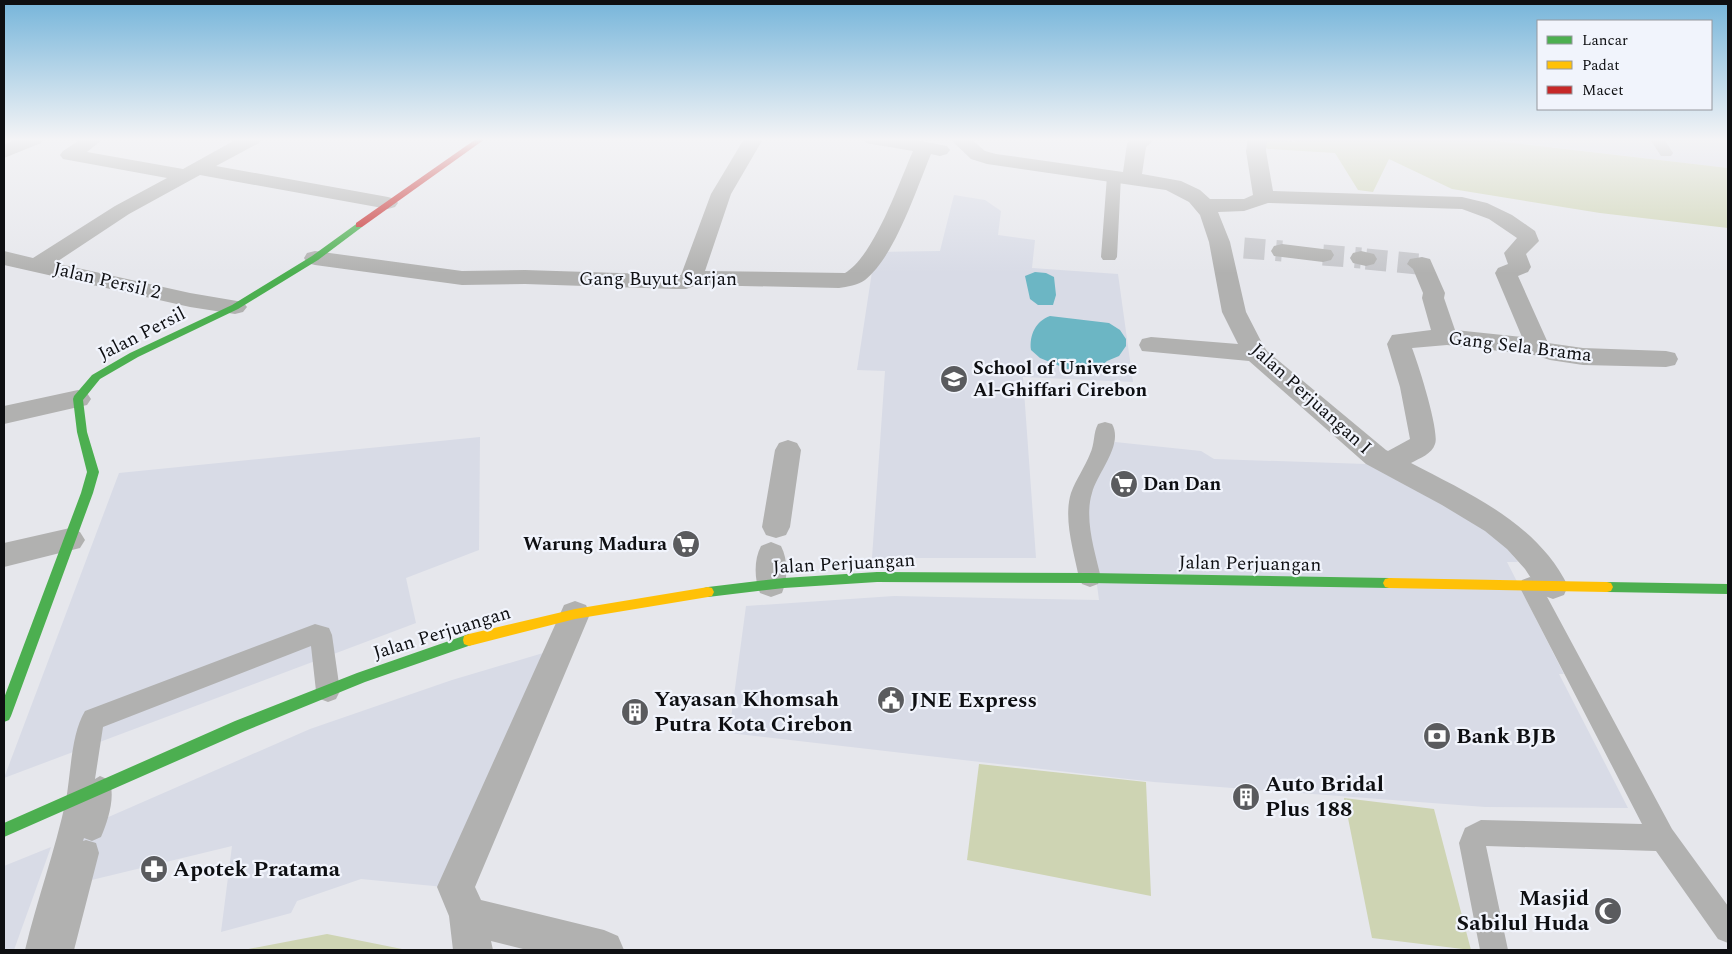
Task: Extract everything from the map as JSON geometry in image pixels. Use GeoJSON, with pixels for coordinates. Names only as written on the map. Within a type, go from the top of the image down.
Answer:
{"type":"FeatureCollection","features":[{"type":"Feature","properties":{"kind":"street"},"geometry":{"type":"LineString","coordinates":[[37,264],[122,210],[171,184]]}},
{"type":"Feature","properties":{"kind":"street"},"geometry":{"type":"LineString","coordinates":[[265,184],[388,203]]}},
{"type":"Feature","properties":{"kind":"street","name":"Jalan Persil"},"geometry":{"type":"LineString","coordinates":[[78,400],[96,377],[134,355],[235,307],[315,258],[416,184]]}},
{"type":"Feature","properties":{"kind":"street"},"geometry":{"type":"LineString","coordinates":[[692,278],[721,194],[727,184]]}},
{"type":"Feature","properties":{"kind":"street","name":"Gang Buyut Sarjan"},"geometry":{"type":"LineString","coordinates":[[315,258],[462,278],[525,277],[675,282],[686,282],[692,278],[839,281],[849,279],[858,274],[868,263],[886,234],[908,184]]}},
{"type":"Feature","properties":{"kind":"street","name":"Jalan Perjuangan I"},"geometry":{"type":"LineString","coordinates":[[1157,184],[1180,188],[1190,193],[1204,205],[1211,218],[1220,245],[1234,312],[1250,346],[1256,354],[1366,450],[1388,464],[1452,497],[1495,523],[1518,541],[1535,560],[1541,586]]}},
{"type":"Feature","properties":{"kind":"street"},"geometry":{"type":"LineString","coordinates":[[1262,184],[1264,197]]}},
{"type":"Feature","properties":{"kind":"street"},"geometry":{"type":"LineString","coordinates":[[1204,205],[1258,203],[1264,197],[1462,204],[1489,210],[1520,229],[1528,241],[1515,253],[1520,267],[1506,273],[1538,348]]}},
{"type":"Feature","properties":{"kind":"street"},"geometry":{"type":"LineString","coordinates":[[1220,245],[1244,248]]}},
{"type":"Feature","properties":{"kind":"street"},"geometry":{"type":"LineString","coordinates":[[1282,251],[1323,255]]}},
{"type":"Feature","properties":{"kind":"street","name":"Jalan Persil 2"},"geometry":{"type":"LineString","coordinates":[[4,258],[190,300],[235,307]]}},
{"type":"Feature","properties":{"kind":"street"},"geometry":{"type":"LineString","coordinates":[[1418,264],[1422,264],[1434,293],[1433,298],[1445,337]]}},
{"type":"Feature","properties":{"kind":"street","name":"Gang Sela Brama"},"geometry":{"type":"LineString","coordinates":[[1388,464],[1422,444],[1423,440],[1413,387],[1399,344],[1401,342],[1445,337],[1538,348],[1546,352],[1575,355],[1666,359]]}},
{"type":"Feature","properties":{"kind":"street"},"geometry":{"type":"LineString","coordinates":[[1151,345],[1256,354]]}},
{"type":"Feature","properties":{"kind":"street"},"geometry":{"type":"LineString","coordinates":[[4,415],[78,400],[82,432],[93,472],[70,540],[4,716]]}},
{"type":"Feature","properties":{"kind":"street"},"geometry":{"type":"LineString","coordinates":[[770,584],[773,540],[788,450]]}},
{"type":"Feature","properties":{"kind":"street"},"geometry":{"type":"LineString","coordinates":[[4,554],[70,540]]}},
{"type":"Feature","properties":{"kind":"street","name":"Jalan Perjuangan"},"geometry":{"type":"LineString","coordinates":[[4,830],[240,726],[328,691],[480,636],[575,614],[675,596],[770,584],[877,577],[1090,578],[1728,589]]}},
{"type":"Feature","properties":{"kind":"street"},"geometry":{"type":"LineString","coordinates":[[575,614],[456,887],[470,933],[604,950]]}},
{"type":"Feature","properties":{"kind":"lane"},"geometry":{"type":"LineString","coordinates":[[1108,257],[1122,184]]}},
{"type":"Feature","properties":{"kind":"lane"},"geometry":{"type":"LineString","coordinates":[[1090,578],[1079,505],[1080,494],[1106,442],[1105,429]]}},
{"type":"Feature","properties":{"kind":"lane"},"geometry":{"type":"LineString","coordinates":[[1541,586],[1663,838],[1728,929]]}},
{"type":"Feature","properties":{"kind":"lane"},"geometry":{"type":"LineString","coordinates":[[60,950],[89,840],[91,724],[97,717],[315,634],[321,635],[328,691]]}},
{"type":"Feature","properties":{"kind":"lane"},"geometry":{"type":"LineString","coordinates":[[39,950],[70,843],[90,793]]}},
{"type":"Feature","properties":{"kind":"lane"},"geometry":{"type":"LineString","coordinates":[[1494,950],[1472,843],[1474,837],[1481,833],[1663,838]]}},
{"type":"Feature","properties":{"kind":"shaded area","name":"School of Universe Al-Ghiffari Cirebon"},"geometry":{"type":"Polygon","coordinates":[[[954,195],[985,200],[1001,211],[998,235],[1035,240],[1032,268],[1118,274],[1133,382],[1023,377],[1036,558],[872,558],[885,371],[857,370],[875,252],[940,251],[954,195]]]}},
{"type":"Feature","properties":{"kind":"shaded area"},"geometry":{"type":"Polygon","coordinates":[[[480,437],[479,550],[406,578],[416,623],[4,778],[119,473],[480,437]]]}},
{"type":"Feature","properties":{"kind":"shaded area"},"geometry":{"type":"Polygon","coordinates":[[[1115,442],[1201,451],[1214,459],[1366,464],[1415,487],[1493,531],[1518,562],[1507,562],[1564,674],[1559,674],[1628,808],[1485,807],[1154,782],[729,733],[746,606],[894,596],[1099,600],[1086,502],[1102,465],[1115,442]]]}},
{"type":"Feature","properties":{"kind":"shaded area"},"geometry":{"type":"Polygon","coordinates":[[[550,651],[444,887],[361,879],[297,901],[291,913],[221,932],[232,846],[71,885],[81,829],[310,729],[452,680],[550,651]]]}},
{"type":"Feature","properties":{"kind":"shaded area"},"geometry":{"type":"Polygon","coordinates":[[[51,847],[14,950],[4,950],[4,866],[51,847]]]}},
{"type":"Feature","properties":{"kind":"green space"},"geometry":{"type":"Polygon","coordinates":[[[1354,184],[1377,184],[1373,192],[1358,190],[1354,184]]]}},
{"type":"Feature","properties":{"kind":"green space"},"geometry":{"type":"Polygon","coordinates":[[[1440,184],[1728,184],[1728,228],[1600,213],[1452,189],[1440,184]]]}},
{"type":"Feature","properties":{"kind":"green space"},"geometry":{"type":"Polygon","coordinates":[[[979,764],[1146,782],[1151,896],[967,860],[979,764]]]}},
{"type":"Feature","properties":{"kind":"green space"},"geometry":{"type":"Polygon","coordinates":[[[1344,798],[1434,809],[1471,950],[1372,938],[1344,798]]]}},
{"type":"Feature","properties":{"kind":"green space"},"geometry":{"type":"Polygon","coordinates":[[[327,934],[407,950],[243,950],[327,934]]]}},
{"type":"Feature","properties":{"kind":"water"},"geometry":{"type":"Polygon","coordinates":[[[1035,272],[1046,273],[1054,277],[1056,295],[1053,305],[1038,305],[1030,299],[1025,276],[1035,272]]]}},
{"type":"Feature","properties":{"kind":"water"},"geometry":{"type":"Polygon","coordinates":[[[1050,316],[1109,323],[1120,330],[1126,339],[1126,346],[1119,356],[1107,361],[1096,370],[1067,369],[1040,358],[1031,350],[1031,339],[1034,329],[1041,321],[1050,316]]]}},
{"type":"Feature","properties":{"kind":"tunnel"},"geometry":{"type":"LineString","coordinates":[[1244,248],[1282,251]]}},
{"type":"Feature","properties":{"kind":"tunnel"},"geometry":{"type":"LineString","coordinates":[[1323,255],[1361,258]]}},
{"type":"Feature","properties":{"kind":"tunnel"},"geometry":{"type":"LineString","coordinates":[[1366,259],[1418,264]]}},
{"type":"Feature","properties":{"kind":"traffic: fast"},"geometry":{"type":"LineString","coordinates":[[4,716],[87,493],[93,472],[82,432],[78,399],[96,377],[134,355],[235,307],[315,258],[359,225]]}},
{"type":"Feature","properties":{"kind":"traffic: fast"},"geometry":{"type":"LineString","coordinates":[[708,592],[784,583],[877,577],[1389,583]]}},
{"type":"Feature","properties":{"kind":"traffic: fast"},"geometry":{"type":"LineString","coordinates":[[1607,587],[1728,589]]}},
{"type":"Feature","properties":{"kind":"traffic: fast"},"geometry":{"type":"LineString","coordinates":[[4,830],[240,726],[362,677],[469,640]]}},
{"type":"Feature","properties":{"kind":"traffic: slow"},"geometry":{"type":"LineString","coordinates":[[1389,583],[1607,587]]}},
{"type":"Feature","properties":{"kind":"traffic: slow"},"geometry":{"type":"LineString","coordinates":[[469,640],[575,614],[708,592]]}},
{"type":"Feature","properties":{"kind":"traffic: jam"},"geometry":{"type":"LineString","coordinates":[[359,225],[418,184]]}},
{"type":"Feature","properties":{"kind":"place","name":"School of Universe Al-Ghiffari Cirebon"},"geometry":{"type":"Point","coordinates":[954,379]}},
{"type":"Feature","properties":{"kind":"place","name":"Dan Dan"},"geometry":{"type":"Point","coordinates":[1124,484]}},
{"type":"Feature","properties":{"kind":"place","name":"Warung Madura"},"geometry":{"type":"Point","coordinates":[686,544]}},
{"type":"Feature","properties":{"kind":"place","name":"JNE Express"},"geometry":{"type":"Point","coordinates":[891,700]}},
{"type":"Feature","properties":{"kind":"place","name":"Yayasan Khomsah Putra Kota Cirebon"},"geometry":{"type":"Point","coordinates":[635,712]}},
{"type":"Feature","properties":{"kind":"place","name":"Bank BJB"},"geometry":{"type":"Point","coordinates":[1437,736]}},
{"type":"Feature","properties":{"kind":"place","name":"Auto Bridal Plus 188"},"geometry":{"type":"Point","coordinates":[1246,797]}},
{"type":"Feature","properties":{"kind":"place","name":"Apotek Pratama"},"geometry":{"type":"Point","coordinates":[154,869]}},
{"type":"Feature","properties":{"kind":"place","name":"Masjid Sabilul Huda"},"geometry":{"type":"Point","coordinates":[1608,911]}}]}
